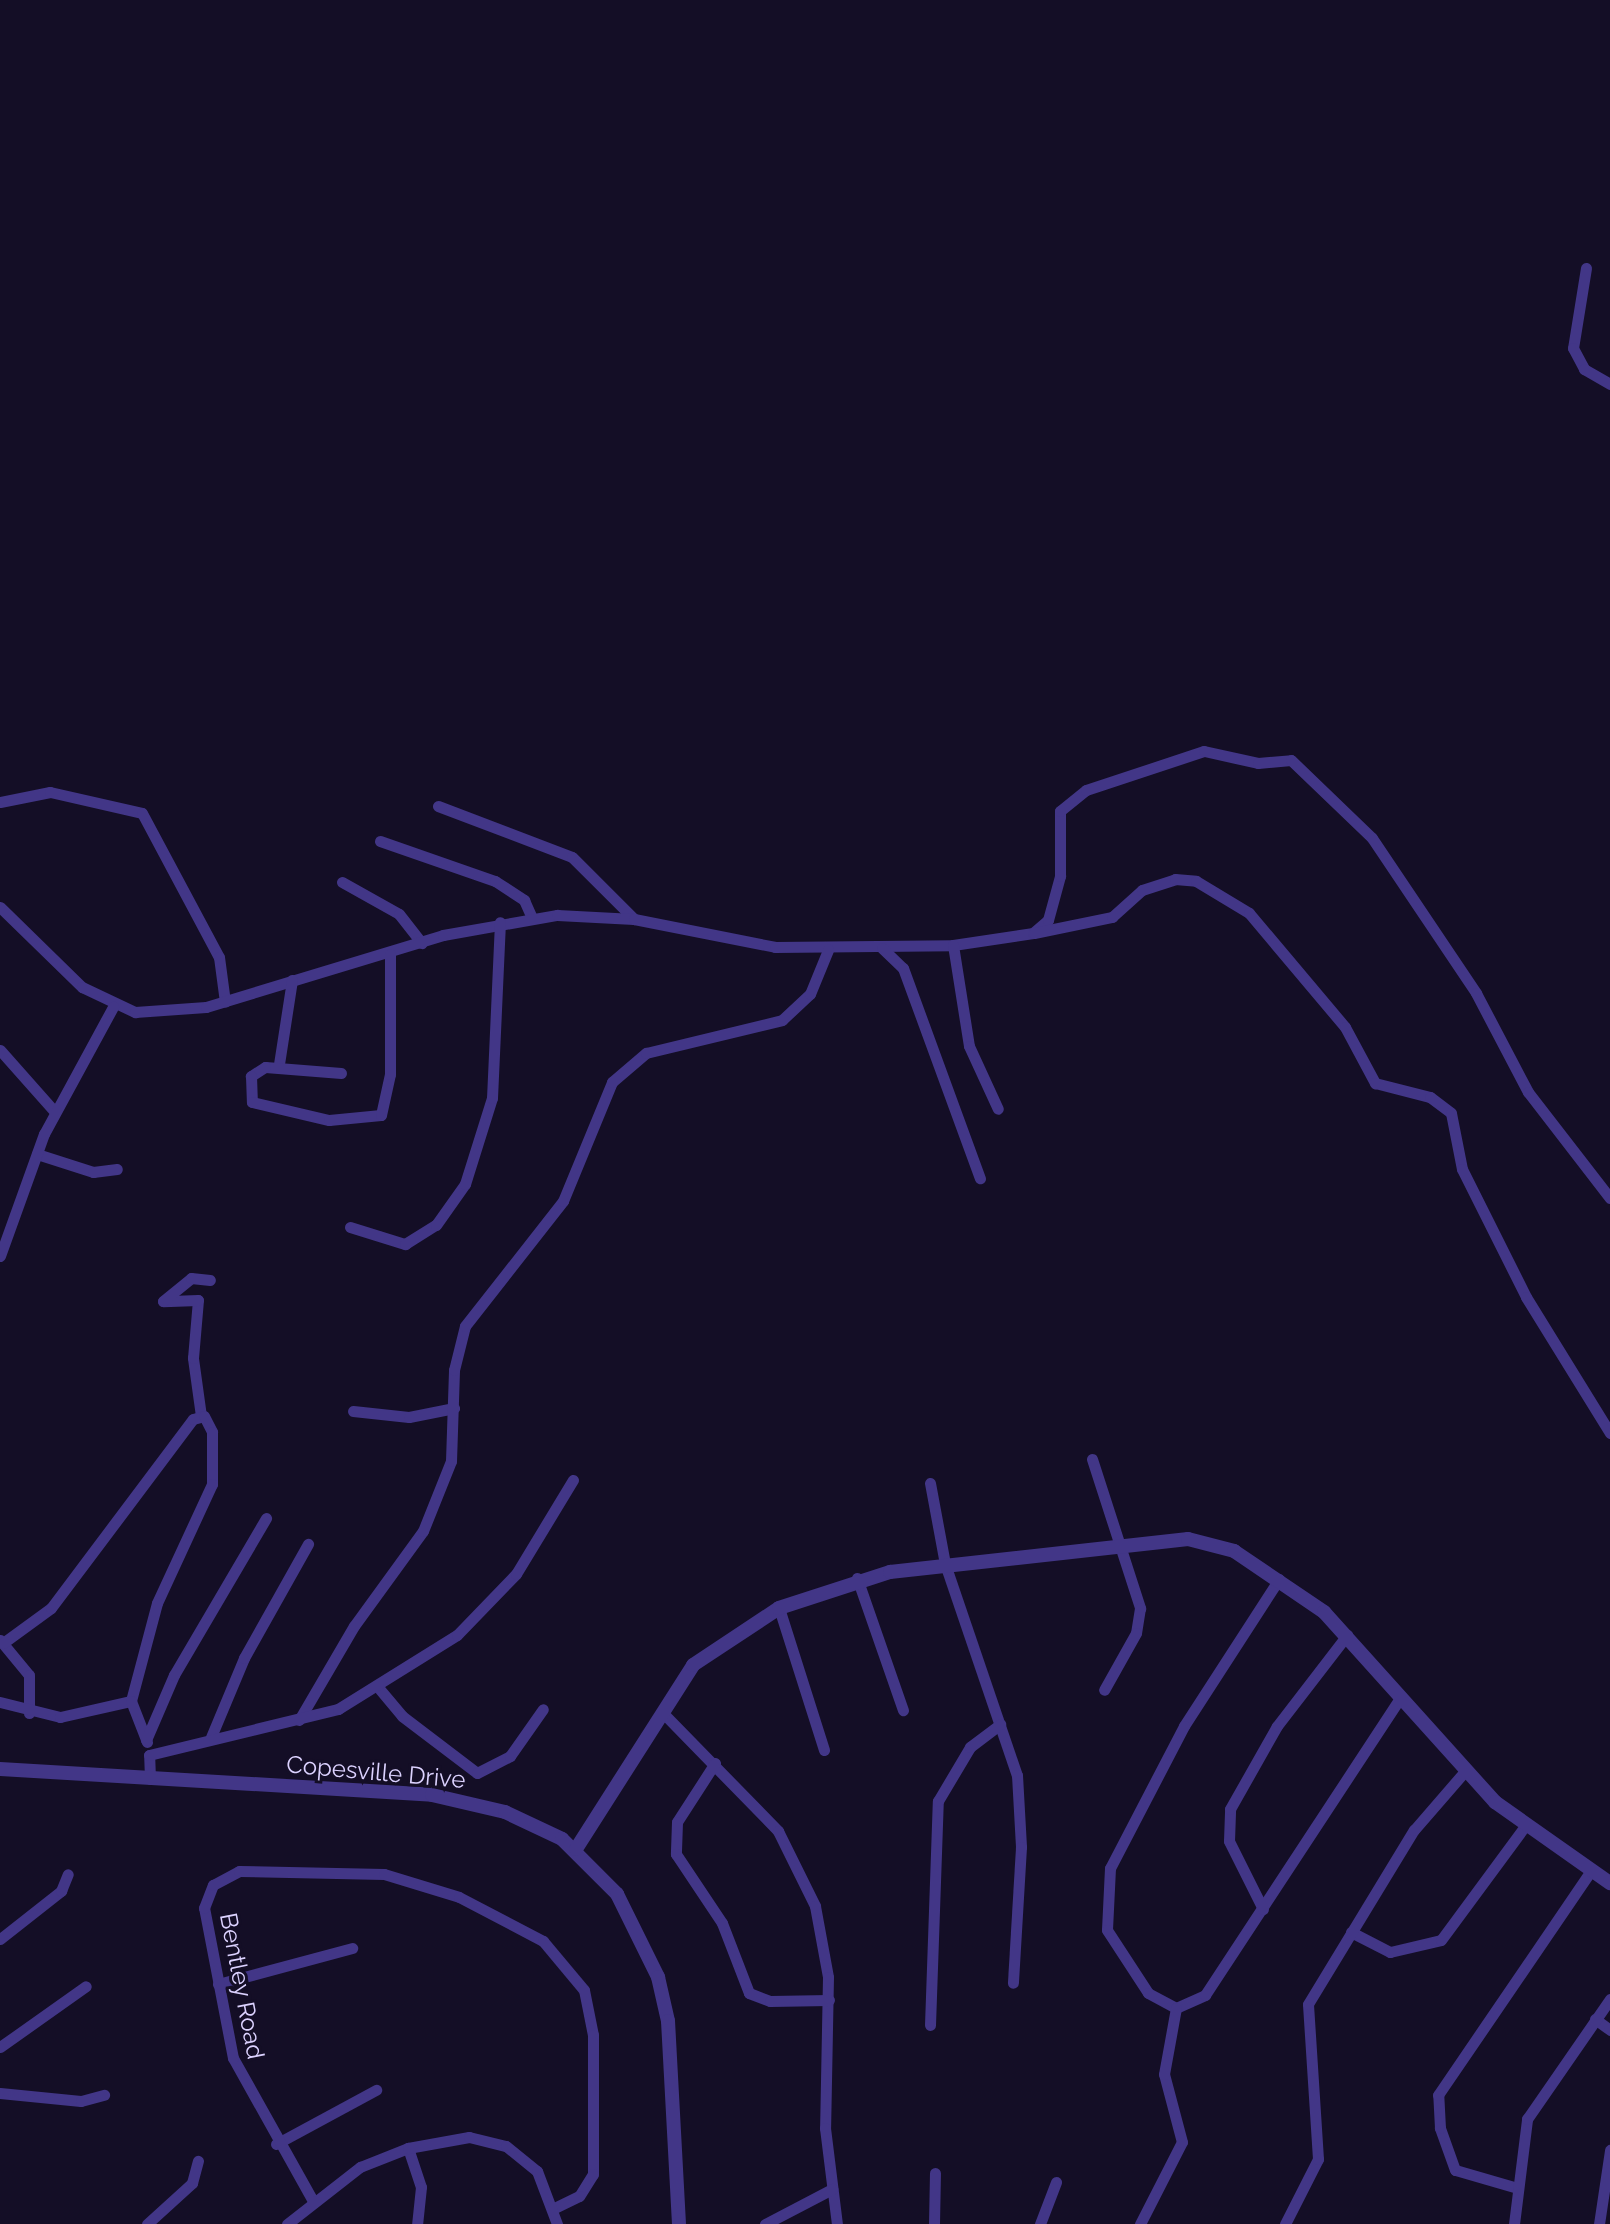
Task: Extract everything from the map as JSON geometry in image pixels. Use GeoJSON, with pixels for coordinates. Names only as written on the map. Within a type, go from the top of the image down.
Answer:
{"type":"FeatureCollection","features":[{"type":"Feature","properties":{"kind":"street"},"geometry":{"type":"LineString","coordinates":[[1586,268],[1573,348],[1584,369],[1610,384]]}},
{"type":"Feature","properties":{"kind":"street"},"geometry":{"type":"LineString","coordinates":[[1033,933],[1055,903],[1059,815],[1072,798],[1133,769],[1204,751],[1258,763],[1298,762],[1377,845],[1476,993],[1528,1092],[1610,1198]]}},
{"type":"Feature","properties":{"kind":"street"},"geometry":{"type":"LineString","coordinates":[[0,802],[50,792],[142,813],[219,957],[225,1002]]}},
{"type":"Feature","properties":{"kind":"street"},"geometry":{"type":"LineString","coordinates":[[438,806],[572,857],[634,919]]}},
{"type":"Feature","properties":{"kind":"street"},"geometry":{"type":"LineString","coordinates":[[380,841],[495,881],[524,900],[532,918]]}},
{"type":"Feature","properties":{"kind":"street"},"geometry":{"type":"LineString","coordinates":[[0,907],[61,969],[113,1007],[147,1012],[225,1002],[422,943],[500,922],[532,918],[634,919],[734,942],[828,950],[953,945],[1112,917],[1142,890],[1175,879],[1196,881],[1249,913],[1345,1027],[1375,1083],[1430,1097],[1451,1113],[1462,1169],[1526,1297],[1610,1433]]}},
{"type":"Feature","properties":{"kind":"street"},"geometry":{"type":"LineString","coordinates":[[342,882],[399,914],[422,943]]}},
{"type":"Feature","properties":{"kind":"street"},"geometry":{"type":"LineString","coordinates":[[350,1227],[405,1244],[436,1225],[465,1184],[492,1098],[500,922]]}},
{"type":"Feature","properties":{"kind":"street"},"geometry":{"type":"LineString","coordinates":[[953,945],[969,1046],[998,1109]]}},
{"type":"Feature","properties":{"kind":"street"},"geometry":{"type":"LineString","coordinates":[[881,947],[903,968],[980,1178]]}},
{"type":"Feature","properties":{"kind":"street"},"geometry":{"type":"LineString","coordinates":[[299,1720],[354,1626],[423,1531],[451,1461],[454,1408],[465,1326],[563,1201],[623,1066],[646,1053],[782,1020],[810,994],[828,950]]}},
{"type":"Feature","properties":{"kind":"street"},"geometry":{"type":"LineString","coordinates":[[341,1073],[279,1064],[251,1076],[256,1107],[329,1120],[381,1115],[390,1063],[390,954]]}},
{"type":"Feature","properties":{"kind":"street"},"geometry":{"type":"LineString","coordinates":[[279,1064],[292,980]]}},
{"type":"Feature","properties":{"kind":"street"},"geometry":{"type":"LineString","coordinates":[[0,1256],[55,1112],[113,1007]]}},
{"type":"Feature","properties":{"kind":"street"},"geometry":{"type":"LineString","coordinates":[[0,1050],[55,1112]]}},
{"type":"Feature","properties":{"kind":"street"},"geometry":{"type":"LineString","coordinates":[[37,1154],[93,1172],[117,1169]]}},
{"type":"Feature","properties":{"kind":"street"},"geometry":{"type":"LineString","coordinates":[[150,1779],[146,1740],[131,1701],[157,1603],[212,1484],[212,1432],[201,1416],[193,1358],[198,1300],[163,1301],[191,1278],[210,1280]]}},
{"type":"Feature","properties":{"kind":"street"},"geometry":{"type":"LineString","coordinates":[[353,1411],[409,1417],[454,1408]]}},
{"type":"Feature","properties":{"kind":"street"},"geometry":{"type":"LineString","coordinates":[[29,1713],[29,1675],[2,1641],[51,1608],[201,1416]]}},
{"type":"Feature","properties":{"kind":"street"},"geometry":{"type":"LineString","coordinates":[[1092,1459],[1123,1545],[1140,1625],[1104,1690]]}},
{"type":"Feature","properties":{"kind":"street"},"geometry":{"type":"LineString","coordinates":[[149,1755],[211,1737],[338,1709],[457,1635],[511,1580],[573,1480]]}},
{"type":"Feature","properties":{"kind":"street"},"geometry":{"type":"LineString","coordinates":[[930,1483],[945,1564],[1017,1775],[1021,1821],[1013,1983]]}},
{"type":"Feature","properties":{"kind":"street"},"geometry":{"type":"LineString","coordinates":[[146,1740],[174,1675],[266,1518]]}},
{"type":"Feature","properties":{"kind":"street"},"geometry":{"type":"LineString","coordinates":[[576,1849],[693,1665],[779,1608],[857,1578],[945,1564],[1123,1545],[1215,1543],[1279,1579],[1347,1635],[1466,1770],[1525,1826],[1610,1883]]}},
{"type":"Feature","properties":{"kind":"street"},"geometry":{"type":"LineString","coordinates":[[211,1737],[244,1658],[308,1544]]}},
{"type":"Feature","properties":{"kind":"street"},"geometry":{"type":"LineString","coordinates":[[857,1578],[903,1710]]}},
{"type":"Feature","properties":{"kind":"street"},"geometry":{"type":"LineString","coordinates":[[1176,2008],[1141,1985],[1107,1930],[1110,1868],[1149,1786],[1279,1579]]}},
{"type":"Feature","properties":{"kind":"street"},"geometry":{"type":"LineString","coordinates":[[779,1608],[824,1750]]}},
{"type":"Feature","properties":{"kind":"street"},"geometry":{"type":"LineString","coordinates":[[1263,1909],[1229,1841],[1230,1809],[1277,1726],[1347,1635]]}},
{"type":"Feature","properties":{"kind":"street"},"geometry":{"type":"LineString","coordinates":[[377,1686],[402,1716],[477,1773],[510,1756],[543,1709]]}},
{"type":"Feature","properties":{"kind":"street"},"geometry":{"type":"LineString","coordinates":[[1176,2008],[1205,1995],[1401,1697]]}},
{"type":"Feature","properties":{"kind":"street"},"geometry":{"type":"LineString","coordinates":[[0,1702],[29,1713],[87,1714],[131,1701]]}},
{"type":"Feature","properties":{"kind":"street"},"geometry":{"type":"LineString","coordinates":[[663,1713],[763,1813],[798,1865],[822,1932],[829,2000],[825,2102],[837,2224]]}},
{"type":"Feature","properties":{"kind":"street"},"geometry":{"type":"LineString","coordinates":[[930,2025],[938,1801],[970,1747],[1000,1724]]}},
{"type":"Feature","properties":{"kind":"street"},"geometry":{"type":"LineString","coordinates":[[715,1763],[677,1822],[676,1854],[722,1923],[749,1993],[770,2001],[829,2000]]}},
{"type":"Feature","properties":{"kind":"street","name":"Copesville Drive"},"geometry":{"type":"LineString","coordinates":[[0,1769],[462,1799],[534,1824],[576,1849],[617,1894],[663,1997],[679,2224]]}},
{"type":"Feature","properties":{"kind":"street"},"geometry":{"type":"LineString","coordinates":[[1285,2224],[1318,2159],[1305,2017],[1351,1932],[1414,1830],[1466,1770]]}},
{"type":"Feature","properties":{"kind":"street"},"geometry":{"type":"LineString","coordinates":[[1351,1932],[1390,1952],[1441,1940],[1525,1826]]}},
{"type":"Feature","properties":{"kind":"street","name":"Bentley Road"},"geometry":{"type":"LineString","coordinates":[[313,2201],[276,2144],[236,2072],[218,1984],[205,1899],[219,1879],[251,1868],[384,1874],[529,1930],[584,1990],[592,2017],[593,2174],[579,2196],[554,2208]]}},
{"type":"Feature","properties":{"kind":"street"},"geometry":{"type":"LineString","coordinates":[[1514,2187],[1455,2170],[1438,2095],[1590,1872]]}},
{"type":"Feature","properties":{"kind":"street"},"geometry":{"type":"LineString","coordinates":[[0,1939],[61,1891],[68,1874]]}},
{"type":"Feature","properties":{"kind":"street"},"geometry":{"type":"LineString","coordinates":[[218,1984],[352,1948]]}},
{"type":"Feature","properties":{"kind":"street"},"geometry":{"type":"LineString","coordinates":[[0,2047],[86,1986]]}},
{"type":"Feature","properties":{"kind":"street"},"geometry":{"type":"LineString","coordinates":[[1514,2224],[1514,2187],[1527,2119],[1610,1999]]}},
{"type":"Feature","properties":{"kind":"street"},"geometry":{"type":"LineString","coordinates":[[1140,2224],[1182,2142],[1164,2074],[1176,2008]]}},
{"type":"Feature","properties":{"kind":"street"},"geometry":{"type":"LineString","coordinates":[[1595,2019],[1610,2030]]}},
{"type":"Feature","properties":{"kind":"street"},"geometry":{"type":"LineString","coordinates":[[276,2144],[376,2090]]}},
{"type":"Feature","properties":{"kind":"street"},"geometry":{"type":"LineString","coordinates":[[0,2093],[91,2101],[104,2095]]}},
{"type":"Feature","properties":{"kind":"street"},"geometry":{"type":"LineString","coordinates":[[287,2224],[360,2167],[408,2148],[469,2137],[506,2146],[537,2171],[554,2208],[557,2224]]}},
{"type":"Feature","properties":{"kind":"street"},"geometry":{"type":"LineString","coordinates":[[408,2148],[421,2187],[417,2224]]}},
{"type":"Feature","properties":{"kind":"street"},"geometry":{"type":"LineString","coordinates":[[1599,2224],[1610,2150]]}},
{"type":"Feature","properties":{"kind":"street"},"geometry":{"type":"LineString","coordinates":[[147,2224],[192,2183],[198,2161]]}},
{"type":"Feature","properties":{"kind":"street"},"geometry":{"type":"LineString","coordinates":[[934,2224],[935,2173]]}},
{"type":"Feature","properties":{"kind":"street"},"geometry":{"type":"LineString","coordinates":[[1040,2224],[1056,2182]]}},
{"type":"Feature","properties":{"kind":"street"},"geometry":{"type":"LineString","coordinates":[[765,2224],[832,2189]]}}]}
